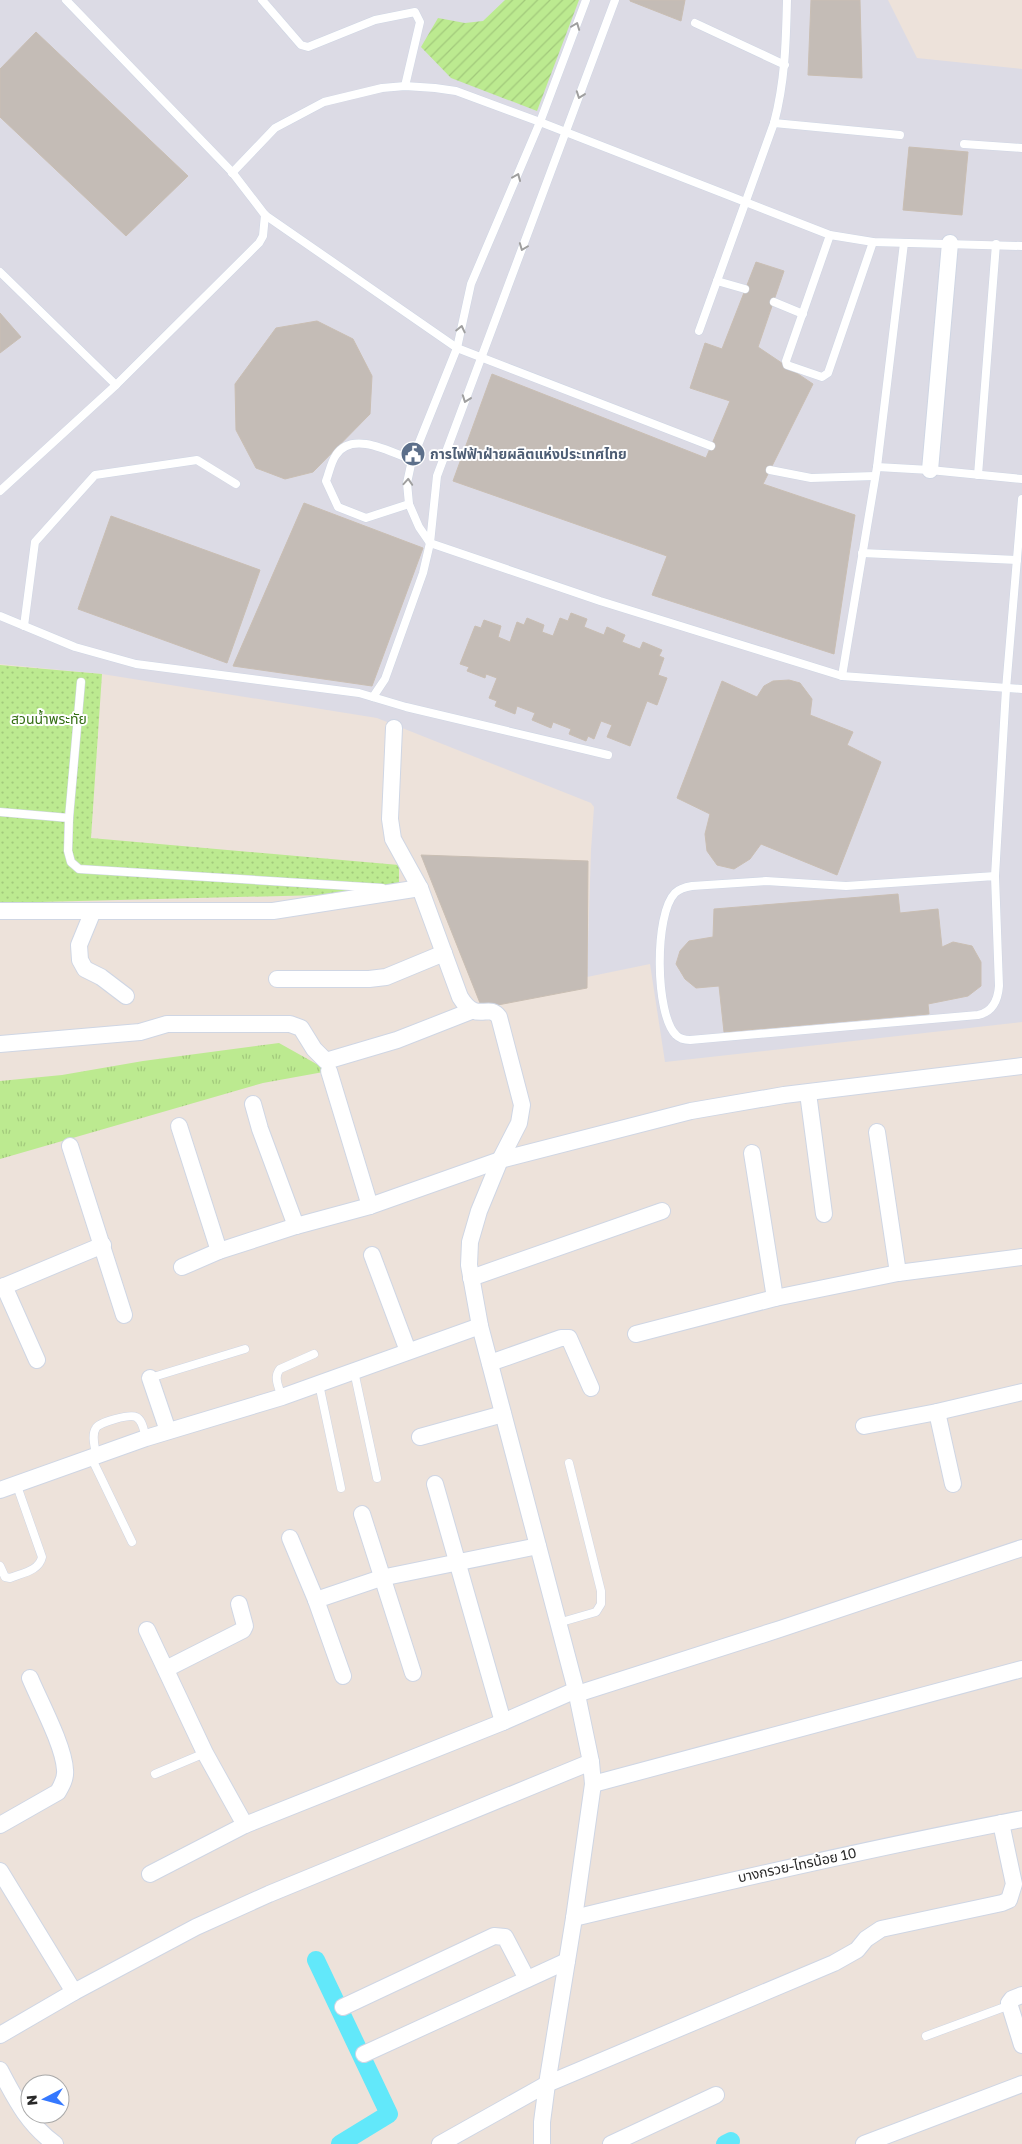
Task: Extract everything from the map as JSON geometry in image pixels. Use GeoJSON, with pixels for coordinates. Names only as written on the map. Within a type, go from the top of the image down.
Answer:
{"type":"FeatureCollection","features":[{"type":"Feature","properties":{"kind":"street"},"geometry":{"type":"LineString","coordinates":[[930,470],[950,243]]}},
{"type":"Feature","properties":{"kind":"street"},"geometry":{"type":"LineString","coordinates":[[394,728],[390,819],[393,839],[413,890],[444,953],[460,997],[471,1011]]}},
{"type":"Feature","properties":{"kind":"street"},"geometry":{"type":"LineString","coordinates":[[0,911],[273,911],[413,890]]}},
{"type":"Feature","properties":{"kind":"street"},"geometry":{"type":"LineString","coordinates":[[93,911],[79,945],[80,960],[86,969],[101,977],[126,996]]}},
{"type":"Feature","properties":{"kind":"street"},"geometry":{"type":"LineString","coordinates":[[277,979],[369,979],[386,977],[444,953]]}},
{"type":"Feature","properties":{"kind":"street"},"geometry":{"type":"LineString","coordinates":[[0,1044],[140,1032],[167,1024],[290,1024],[301,1028],[314,1049],[326,1061],[397,1040],[471,1011],[490,1011],[497,1013],[499,1017],[521,1100],[519,1124],[500,1160],[479,1211],[470,1242],[469,1264],[480,1326],[576,1692],[591,1762],[593,1784],[574,1918],[547,2084],[542,2122],[542,2144]]}},
{"type":"Feature","properties":{"kind":"street"},"geometry":{"type":"LineString","coordinates":[[182,1266],[219,1251],[296,1226],[370,1206],[500,1160],[691,1111],[808,1092],[1022,1066]]}},
{"type":"Feature","properties":{"kind":"street"},"geometry":{"type":"LineString","coordinates":[[329,1071],[370,1206]]}},
{"type":"Feature","properties":{"kind":"street"},"geometry":{"type":"LineString","coordinates":[[808,1092],[824,1214]]}},
{"type":"Feature","properties":{"kind":"street"},"geometry":{"type":"LineString","coordinates":[[253,1104],[260,1129],[296,1226]]}},
{"type":"Feature","properties":{"kind":"street"},"geometry":{"type":"LineString","coordinates":[[179,1126],[219,1251]]}},
{"type":"Feature","properties":{"kind":"street"},"geometry":{"type":"LineString","coordinates":[[876,1132],[898,1274]]}},
{"type":"Feature","properties":{"kind":"street"},"geometry":{"type":"LineString","coordinates":[[70,1146],[124,1315]]}},
{"type":"Feature","properties":{"kind":"street"},"geometry":{"type":"LineString","coordinates":[[752,1152],[775,1298]]}},
{"type":"Feature","properties":{"kind":"street"},"geometry":{"type":"LineString","coordinates":[[471,1278],[662,1211]]}},
{"type":"Feature","properties":{"kind":"street"},"geometry":{"type":"LineString","coordinates":[[37,1360],[2,1287],[103,1245]]}},
{"type":"Feature","properties":{"kind":"street"},"geometry":{"type":"LineString","coordinates":[[372,1255],[408,1351]]}},
{"type":"Feature","properties":{"kind":"street"},"geometry":{"type":"LineString","coordinates":[[636,1334],[775,1298],[898,1274],[1022,1257]]}},
{"type":"Feature","properties":{"kind":"street"},"geometry":{"type":"LineString","coordinates":[[0,1490],[146,1438],[282,1397],[480,1326]]}},
{"type":"Feature","properties":{"kind":"street"},"geometry":{"type":"LineString","coordinates":[[490,1363],[561,1338],[569,1338],[591,1388]]}},
{"type":"Feature","properties":{"kind":"street"},"geometry":{"type":"LineString","coordinates":[[150,1378],[168,1431]]}},
{"type":"Feature","properties":{"kind":"street"},"geometry":{"type":"LineString","coordinates":[[864,1426],[937,1412],[1022,1392]]}},
{"type":"Feature","properties":{"kind":"street"},"geometry":{"type":"LineString","coordinates":[[937,1412],[953,1484]]}},
{"type":"Feature","properties":{"kind":"street"},"geometry":{"type":"LineString","coordinates":[[420,1437],[503,1414]]}},
{"type":"Feature","properties":{"kind":"street"},"geometry":{"type":"LineString","coordinates":[[435,1484],[503,1722]]}},
{"type":"Feature","properties":{"kind":"street"},"geometry":{"type":"LineString","coordinates":[[362,1514],[413,1673]]}},
{"type":"Feature","properties":{"kind":"street"},"geometry":{"type":"LineString","coordinates":[[290,1538],[316,1600],[343,1676]]}},
{"type":"Feature","properties":{"kind":"street"},"geometry":{"type":"LineString","coordinates":[[316,1600],[381,1578],[538,1546]]}},
{"type":"Feature","properties":{"kind":"street"},"geometry":{"type":"LineString","coordinates":[[150,1874],[244,1824],[576,1692],[780,1629],[1022,1548]]}},
{"type":"Feature","properties":{"kind":"street"},"geometry":{"type":"LineString","coordinates":[[166,1669],[243,1630],[245,1626],[239,1604]]}},
{"type":"Feature","properties":{"kind":"street"},"geometry":{"type":"LineString","coordinates":[[147,1630],[205,1753],[244,1824]]}},
{"type":"Feature","properties":{"kind":"street"},"geometry":{"type":"LineString","coordinates":[[593,1784],[1022,1669]]}},
{"type":"Feature","properties":{"kind":"street"},"geometry":{"type":"LineString","coordinates":[[0,1825],[58,1792],[66,1771],[63,1754],[30,1678]]}},
{"type":"Feature","properties":{"kind":"street"},"geometry":{"type":"LineString","coordinates":[[0,2035],[74,1992],[196,1927],[268,1894],[591,1762]]}},
{"type":"Feature","properties":{"kind":"street","name":"บางกรวย-ไทรน้อย 10"},"geometry":{"type":"LineString","coordinates":[[574,1918],[880,1847],[1022,1819]]}},
{"type":"Feature","properties":{"kind":"street"},"geometry":{"type":"LineString","coordinates":[[440,2144],[547,2084],[834,1963],[857,1950],[866,1939],[881,1929],[1009,1900],[1014,1884],[1001,1823]]}},
{"type":"Feature","properties":{"kind":"street"},"geometry":{"type":"LineString","coordinates":[[0,1871],[74,1992]]}},
{"type":"Feature","properties":{"kind":"street"},"geometry":{"type":"LineString","coordinates":[[343,2007],[494,1936],[505,1937],[526,1979]]}},
{"type":"Feature","properties":{"kind":"street"},"geometry":{"type":"LineString","coordinates":[[364,2054],[567,1961]]}},
{"type":"Feature","properties":{"kind":"street"},"geometry":{"type":"LineString","coordinates":[[1016,2000],[1022,2045]]}},
{"type":"Feature","properties":{"kind":"street"},"geometry":{"type":"LineString","coordinates":[[0,2070],[22,2112],[55,2144]]}},
{"type":"Feature","properties":{"kind":"street"},"geometry":{"type":"LineString","coordinates":[[864,2144],[1022,2084]]}},
{"type":"Feature","properties":{"kind":"street"},"geometry":{"type":"LineString","coordinates":[[611,2144],[716,2095]]}},
{"type":"Feature","properties":{"kind":"lane"},"geometry":{"type":"LineString","coordinates":[[66,0],[232,173],[265,215],[457,348],[711,446]]}},
{"type":"Feature","properties":{"kind":"lane"},"geometry":{"type":"LineString","coordinates":[[262,0],[302,45],[308,46],[317,45],[375,20],[415,12],[420,22],[406,86]]}},
{"type":"Feature","properties":{"kind":"lane"},"geometry":{"type":"LineString","coordinates":[[586,0],[540,122],[471,284],[457,348],[412,460],[407,484],[409,504],[419,528],[430,543],[600,602],[842,676],[1022,690]]}},
{"type":"Feature","properties":{"kind":"lane"},"geometry":{"type":"LineString","coordinates":[[373,697],[385,679],[423,573],[430,543],[437,476],[615,0]]}},
{"type":"Feature","properties":{"kind":"lane"},"geometry":{"type":"LineString","coordinates":[[699,331],[774,123],[781,96],[785,65],[787,0]]}},
{"type":"Feature","properties":{"kind":"lane"},"geometry":{"type":"LineString","coordinates":[[695,23],[785,65]]}},
{"type":"Feature","properties":{"kind":"lane"},"geometry":{"type":"LineString","coordinates":[[232,173],[276,128],[324,102],[382,88],[406,86],[456,92],[540,122],[830,235],[873,242],[1022,246]]}},
{"type":"Feature","properties":{"kind":"lane"},"geometry":{"type":"LineString","coordinates":[[774,123],[900,135]]}},
{"type":"Feature","properties":{"kind":"lane"},"geometry":{"type":"LineString","coordinates":[[964,144],[1022,148]]}},
{"type":"Feature","properties":{"kind":"lane"},"geometry":{"type":"LineString","coordinates":[[0,491],[116,385],[259,243],[263,236],[265,215]]}},
{"type":"Feature","properties":{"kind":"lane"},"geometry":{"type":"LineString","coordinates":[[830,235],[787,363],[788,365],[824,377],[828,373],[873,242]]}},
{"type":"Feature","properties":{"kind":"lane"},"geometry":{"type":"LineString","coordinates":[[842,676],[877,467],[904,243]]}},
{"type":"Feature","properties":{"kind":"lane"},"geometry":{"type":"LineString","coordinates":[[978,475],[996,244]]}},
{"type":"Feature","properties":{"kind":"lane"},"geometry":{"type":"LineString","coordinates":[[0,272],[116,385]]}},
{"type":"Feature","properties":{"kind":"lane"},"geometry":{"type":"LineString","coordinates":[[716,281],[745,289]]}},
{"type":"Feature","properties":{"kind":"lane"},"geometry":{"type":"LineString","coordinates":[[774,302],[803,314]]}},
{"type":"Feature","properties":{"kind":"lane"},"geometry":{"type":"LineString","coordinates":[[409,504],[366,518],[338,508],[326,481],[336,454],[356,443],[362,442],[412,460]]}},
{"type":"Feature","properties":{"kind":"lane"},"geometry":{"type":"LineString","coordinates":[[24,626],[35,542],[95,475],[197,460],[236,484]]}},
{"type":"Feature","properties":{"kind":"lane"},"geometry":{"type":"LineString","coordinates":[[877,467],[1022,479]]}},
{"type":"Feature","properties":{"kind":"lane"},"geometry":{"type":"LineString","coordinates":[[770,470],[811,478],[875,476]]}},
{"type":"Feature","properties":{"kind":"lane"},"geometry":{"type":"LineString","coordinates":[[995,876],[846,886],[766,881],[683,888],[675,893],[670,901],[665,916],[661,941],[659,973],[661,995],[672,1030],[683,1040],[690,1040],[984,1014],[993,1006],[998,994],[995,876],[1006,689],[1022,499]]}},
{"type":"Feature","properties":{"kind":"lane"},"geometry":{"type":"LineString","coordinates":[[862,553],[1017,560]]}},
{"type":"Feature","properties":{"kind":"lane"},"geometry":{"type":"LineString","coordinates":[[0,616],[75,647],[136,664],[359,693],[406,707],[608,754]]}},
{"type":"Feature","properties":{"kind":"lane"},"geometry":{"type":"LineString","coordinates":[[81,682],[68,850],[70,862],[79,870],[413,890]]}},
{"type":"Feature","properties":{"kind":"lane"},"geometry":{"type":"LineString","coordinates":[[0,812],[52,815],[69,818]]}},
{"type":"Feature","properties":{"kind":"lane"},"geometry":{"type":"LineString","coordinates":[[150,1378],[245,1349]]}},
{"type":"Feature","properties":{"kind":"lane"},"geometry":{"type":"LineString","coordinates":[[282,1397],[276,1378],[280,1369],[314,1354]]}},
{"type":"Feature","properties":{"kind":"lane"},"geometry":{"type":"LineString","coordinates":[[354,1371],[377,1478]]}},
{"type":"Feature","properties":{"kind":"lane"},"geometry":{"type":"LineString","coordinates":[[318,1384],[341,1488]]}},
{"type":"Feature","properties":{"kind":"lane"},"geometry":{"type":"LineString","coordinates":[[132,1542],[94,1456],[94,1436],[95,1429],[99,1424],[128,1416],[136,1417],[141,1421],[146,1438]]}},
{"type":"Feature","properties":{"kind":"lane"},"geometry":{"type":"LineString","coordinates":[[558,1623],[596,1612],[601,1604],[601,1591],[569,1464]]}},
{"type":"Feature","properties":{"kind":"lane"},"geometry":{"type":"LineString","coordinates":[[0,1566],[5,1577],[10,1578],[36,1569],[41,1563],[42,1550],[16,1483]]}},
{"type":"Feature","properties":{"kind":"lane"},"geometry":{"type":"LineString","coordinates":[[154,1774],[205,1753]]}},
{"type":"Feature","properties":{"kind":"lane"},"geometry":{"type":"LineString","coordinates":[[926,2036],[1016,2000]]}},
{"type":"Feature","properties":{"kind":"shaded area","name":"การไฟฟ้าฝ่ายผลิตแห่งประเทศไทย"},"geometry":{"type":"Polygon","coordinates":[[[0,0],[888,0],[917,58],[1022,69],[1022,1022],[665,1062],[650,964],[587,977],[594,807],[591,803],[377,718],[102,674],[0,664],[0,0]]]}},
{"type":"Feature","properties":{"kind":"green space"},"geometry":{"type":"Polygon","coordinates":[[[505,0],[579,0],[537,111],[451,78],[421,47],[438,18],[465,23],[483,21],[505,0]]]}},
{"type":"Feature","properties":{"kind":"green space","name":"สวนน้ำพระทัย"},"geometry":{"type":"Polygon","coordinates":[[[0,665],[102,674],[91,838],[399,865],[399,893],[0,903],[0,665]]]}},
{"type":"Feature","properties":{"kind":"green space"},"geometry":{"type":"Polygon","coordinates":[[[279,1043],[329,1071],[263,1083],[0,1159],[0,1081],[62,1075],[143,1061],[279,1043]]]}},
{"type":"Feature","properties":{"kind":"building"},"geometry":{"type":"Polygon","coordinates":[[[685,0],[681,21],[630,1],[685,0]]]}},
{"type":"Feature","properties":{"kind":"building"},"geometry":{"type":"Polygon","coordinates":[[[811,0],[860,0],[862,78],[808,75],[811,0]]]}},
{"type":"Feature","properties":{"kind":"building"},"geometry":{"type":"Polygon","coordinates":[[[36,32],[188,176],[126,236],[0,117],[0,69],[36,32]]]}},
{"type":"Feature","properties":{"kind":"building"},"geometry":{"type":"Polygon","coordinates":[[[909,147],[968,152],[962,215],[903,210],[909,147]]]}},
{"type":"Feature","properties":{"kind":"building"},"geometry":{"type":"Polygon","coordinates":[[[756,262],[784,271],[758,347],[813,384],[763,484],[855,515],[834,654],[652,595],[667,556],[453,481],[492,374],[706,458],[730,401],[690,388],[705,343],[722,349],[756,262]]]}},
{"type":"Feature","properties":{"kind":"building"},"geometry":{"type":"Polygon","coordinates":[[[0,313],[21,337],[0,353],[0,313]]]}},
{"type":"Feature","properties":{"kind":"building"},"geometry":{"type":"Polygon","coordinates":[[[317,321],[353,339],[372,376],[370,414],[313,472],[285,479],[256,468],[236,430],[235,384],[276,328],[317,321]]]}},
{"type":"Feature","properties":{"kind":"building"},"geometry":{"type":"Polygon","coordinates":[[[304,503],[423,548],[372,686],[233,666],[304,503]]]}},
{"type":"Feature","properties":{"kind":"building"},"geometry":{"type":"Polygon","coordinates":[[[111,516],[260,570],[227,663],[78,609],[111,516]]]}},
{"type":"Feature","properties":{"kind":"building"},"geometry":{"type":"Polygon","coordinates":[[[571,613],[587,619],[584,627],[604,635],[607,627],[625,635],[622,642],[640,649],[643,642],[662,650],[659,656],[664,658],[658,675],[667,678],[657,705],[647,701],[630,746],[607,737],[612,725],[601,721],[594,739],[588,736],[586,741],[569,734],[571,729],[553,722],[551,728],[532,720],[535,713],[517,706],[515,714],[495,706],[497,701],[489,698],[497,678],[486,674],[485,678],[467,671],[469,667],[460,664],[475,626],[481,628],[484,620],[501,626],[498,637],[510,642],[517,622],[524,625],[527,618],[544,625],[542,632],[553,636],[560,618],[568,621],[571,613]]]}},
{"type":"Feature","properties":{"kind":"building"},"geometry":{"type":"Polygon","coordinates":[[[789,680],[800,683],[812,699],[810,715],[853,732],[847,745],[881,762],[837,875],[761,844],[750,859],[734,869],[717,865],[707,851],[705,834],[710,814],[677,798],[722,681],[757,697],[764,686],[773,681],[789,680]]]}},
{"type":"Feature","properties":{"kind":"building"},"geometry":{"type":"Polygon","coordinates":[[[421,855],[588,861],[587,988],[482,1008],[421,855]]]}},
{"type":"Feature","properties":{"kind":"building"},"geometry":{"type":"Polygon","coordinates":[[[898,894],[900,913],[938,909],[942,947],[953,942],[972,946],[981,962],[981,986],[968,996],[928,1004],[929,1014],[724,1032],[719,986],[696,988],[685,979],[676,964],[680,951],[689,941],[713,937],[714,909],[898,894]]]}},
{"type":"Feature","properties":{"kind":"waterway"},"geometry":{"type":"LineString","coordinates":[[316,1960],[389,2114],[340,2144]]}},
{"type":"Feature","properties":{"kind":"waterway"},"geometry":{"type":"LineString","coordinates":[[725,2144],[731,2141]]}},
{"type":"Feature","properties":{"kind":"place","name":"การไฟฟ้าฝ่ายผลิตแห่งประเทศไทย"},"geometry":{"type":"Point","coordinates":[413,454]}}]}
